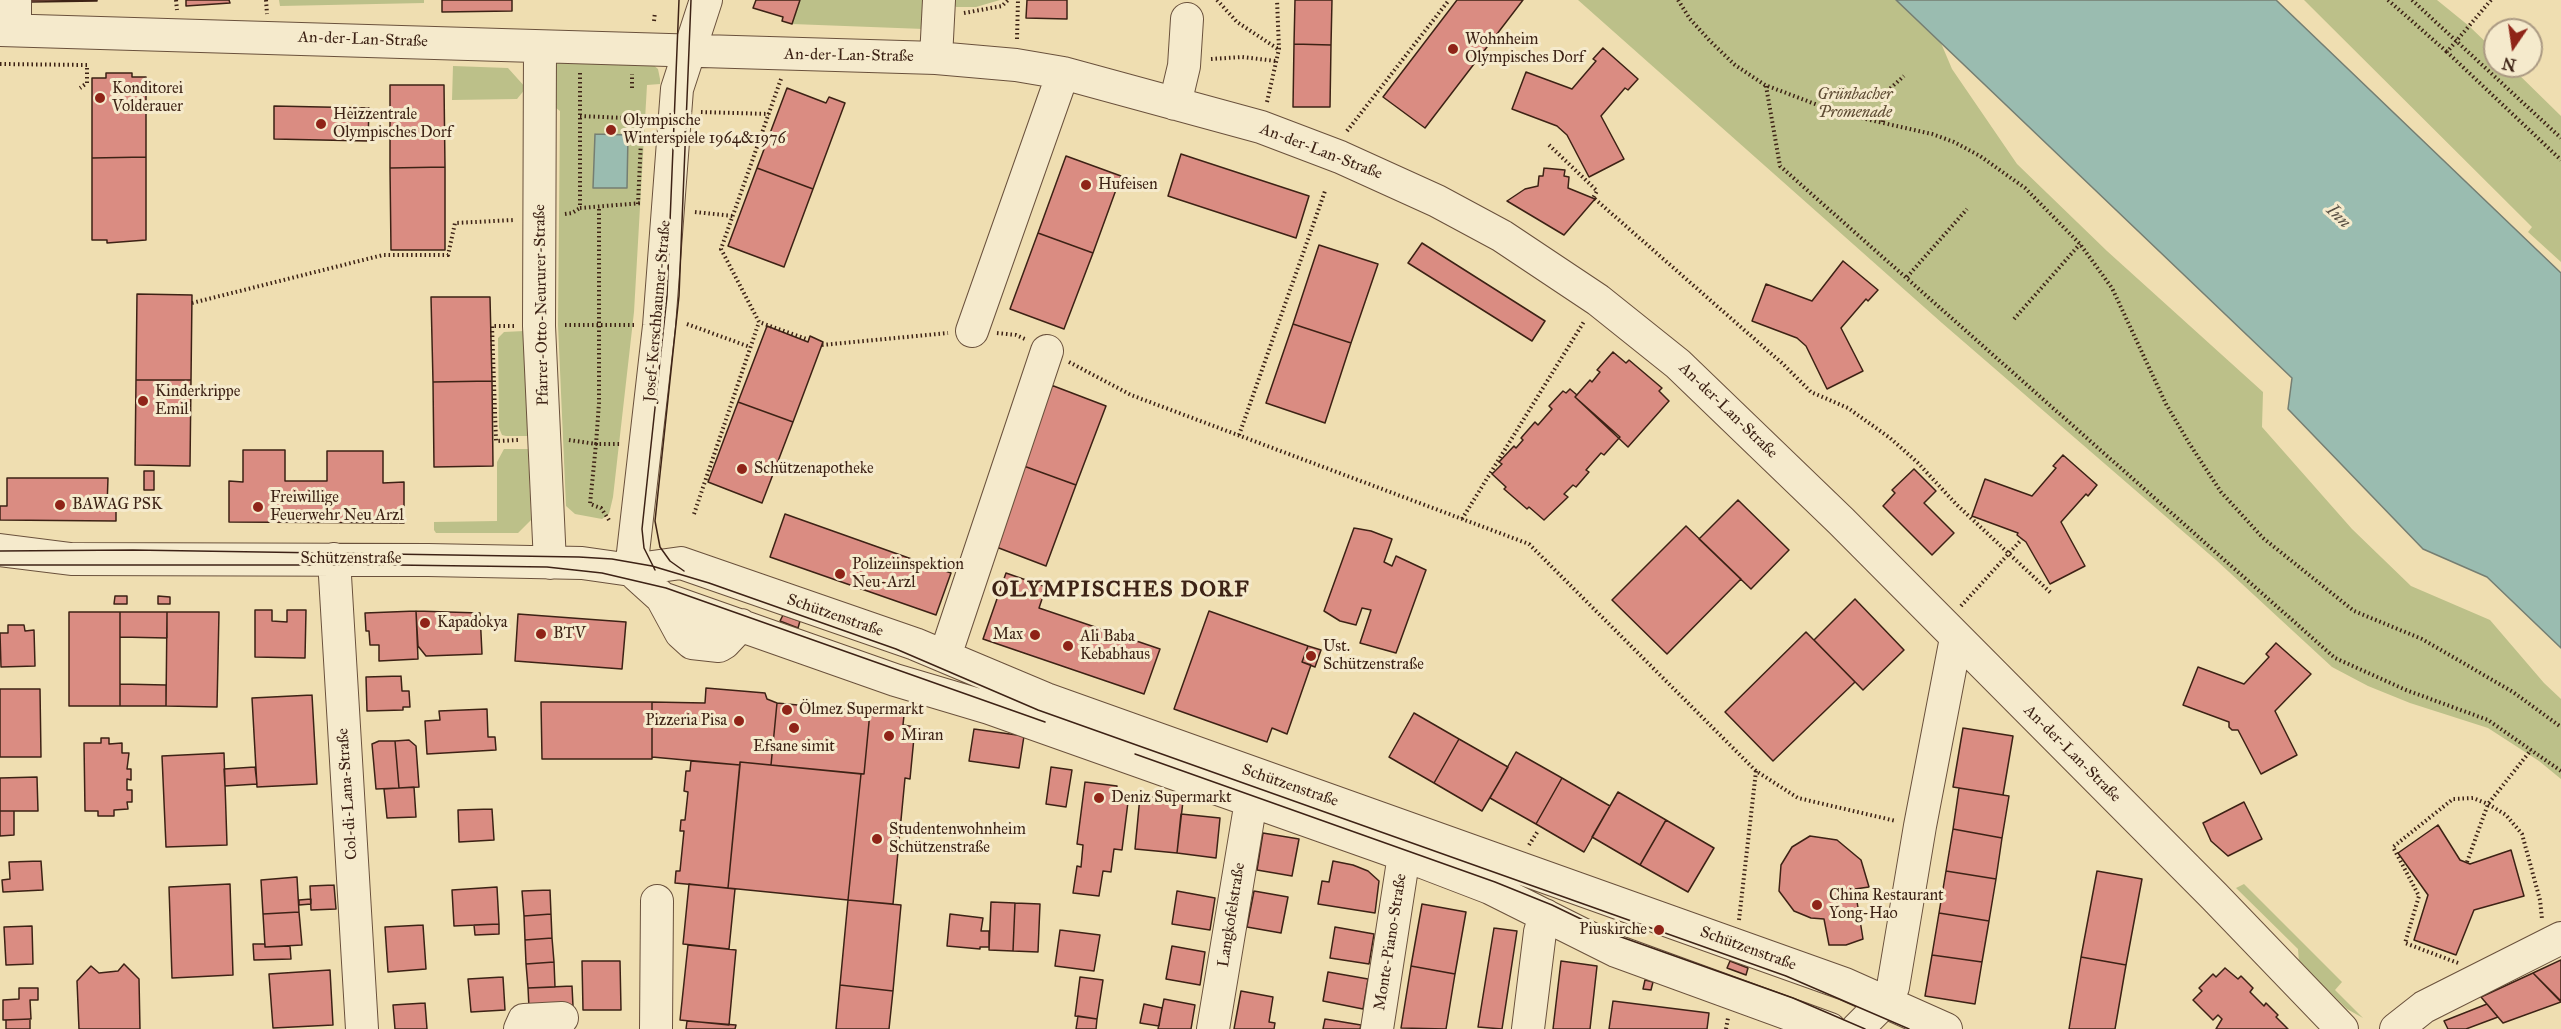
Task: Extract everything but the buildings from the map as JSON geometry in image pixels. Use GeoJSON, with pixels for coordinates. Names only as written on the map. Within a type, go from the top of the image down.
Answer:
{"type":"FeatureCollection","features":[{"type":"Feature","properties":{"kind":"street","name":"Josef-Kerschbaumer-Straße"},"geometry":{"type":"LineString","coordinates":[[631,570],[658,326],[677,89],[687,52],[706,0]]}},
{"type":"Feature","properties":{"kind":"street"},"geometry":{"type":"LineString","coordinates":[[936,58],[939,6]]}},
{"type":"Feature","properties":{"kind":"street"},"geometry":{"type":"LineString","coordinates":[[1175,104],[1184,66],[1187,19]]}},
{"type":"Feature","properties":{"kind":"street","name":"An-der-Lan-Straße"},"geometry":{"type":"LineString","coordinates":[[10,20],[357,40],[540,48],[936,58],[1016,65],[1063,73],[1261,127],[1332,154],[1406,186],[1502,236],[1598,300],[1678,364],[1723,404],[1956,638],[2332,1023]]}},
{"type":"Feature","properties":{"kind":"street","name":"Pfarrer-Otto-Neururer-Straße"},"geometry":{"type":"LineString","coordinates":[[540,48],[539,326],[550,562]]}},
{"type":"Feature","properties":{"kind":"street"},"geometry":{"type":"LineString","coordinates":[[972,331],[1063,73]]}},
{"type":"Feature","properties":{"kind":"street"},"geometry":{"type":"LineString","coordinates":[[945,656],[1047,351]]}},
{"type":"Feature","properties":{"kind":"street","name":"Schützenstraße"},"geometry":{"type":"LineString","coordinates":[[0,550],[71,559],[550,562],[582,563],[631,570],[681,563],[945,656],[1046,699],[1829,978],[1885,1015],[1946,1029]]}},
{"type":"Feature","properties":{"kind":"street","name":"Schützenstraße"},"geometry":{"type":"LineString","coordinates":[[0,571],[71,559]]}},
{"type":"Feature","properties":{"kind":"street","name":"Col-di-Lana-Straße"},"geometry":{"type":"LineString","coordinates":[[334,559],[363,1029]]}},
{"type":"Feature","properties":{"kind":"street","name":"Schützenstraße"},"geometry":{"type":"LineString","coordinates":[[631,570],[662,598],[895,680],[989,708],[1404,855],[1469,879],[1616,951],[1830,1029]]}},
{"type":"Feature","properties":{"kind":"street"},"geometry":{"type":"LineString","coordinates":[[1857,1029],[1885,1015],[1893,987],[1920,826],[1956,638]]}},
{"type":"Feature","properties":{"kind":"street","name":"Langkofelstraße"},"geometry":{"type":"LineString","coordinates":[[1213,1029],[1251,801]]}},
{"type":"Feature","properties":{"kind":"street","name":"Monte-Piano-Straße"},"geometry":{"type":"LineString","coordinates":[[1377,1029],[1404,855]]}},
{"type":"Feature","properties":{"kind":"street"},"geometry":{"type":"LineString","coordinates":[[656,1029],[657,901]]}},
{"type":"Feature","properties":{"kind":"street"},"geometry":{"type":"LineString","coordinates":[[1528,1029],[1540,932],[1545,915]]}},
{"type":"Feature","properties":{"kind":"street"},"geometry":{"type":"LineString","coordinates":[[2396,1029],[2424,1007],[2550,932]]}},
{"type":"Feature","properties":{"kind":"street"},"geometry":{"type":"LineString","coordinates":[[520,1029],[524,1020],[562,1018]]}},
{"type":"Feature","properties":{"kind":"path"},"geometry":{"type":"LineString","coordinates":[[939,6],[959,14],[1002,6],[1008,0]]}},
{"type":"Feature","properties":{"kind":"path"},"geometry":{"type":"LineString","coordinates":[[1017,39],[1018,0]]}},
{"type":"Feature","properties":{"kind":"path"},"geometry":{"type":"LineString","coordinates":[[1217,0],[1237,22],[1279,49]]}},
{"type":"Feature","properties":{"kind":"path"},"geometry":{"type":"LineString","coordinates":[[1267,103],[1279,49],[1278,0]]}},
{"type":"Feature","properties":{"kind":"path"},"geometry":{"type":"LineString","coordinates":[[1347,131],[1449,0]]}},
{"type":"Feature","properties":{"kind":"path"},"geometry":{"type":"LineString","coordinates":[[1678,0],[1690,19],[1710,41],[1735,65],[1766,85],[1839,113],[1954,141],[1980,156],[2025,188],[2080,244],[2112,288],[2166,404],[2189,443],[2221,492],[2264,538],[2354,611],[2422,639],[2513,692],[2561,727]]}},
{"type":"Feature","properties":{"kind":"path"},"geometry":{"type":"LineString","coordinates":[[2388,0],[2447,52],[2561,160]]}},
{"type":"Feature","properties":{"kind":"path"},"geometry":{"type":"LineString","coordinates":[[2412,0],[2561,138]]}},
{"type":"Feature","properties":{"kind":"path"},"geometry":{"type":"LineString","coordinates":[[2447,52],[2491,0]]}},
{"type":"Feature","properties":{"kind":"path"},"geometry":{"type":"LineString","coordinates":[[654,21],[655,12]]}},
{"type":"Feature","properties":{"kind":"path"},"geometry":{"type":"LineString","coordinates":[[1184,66],[1197,59],[1242,57],[1276,61]]}},
{"type":"Feature","properties":{"kind":"path"},"geometry":{"type":"LineString","coordinates":[[0,64],[67,62],[87,65],[87,83],[80,88]]}},
{"type":"Feature","properties":{"kind":"path"},"geometry":{"type":"LineString","coordinates":[[580,71],[580,208]]}},
{"type":"Feature","properties":{"kind":"path"},"geometry":{"type":"LineString","coordinates":[[784,73],[721,249],[759,322],[809,340]]}},
{"type":"Feature","properties":{"kind":"path"},"geometry":{"type":"LineString","coordinates":[[1883,122],[1885,93],[1905,76]]}},
{"type":"Feature","properties":{"kind":"path"},"geometry":{"type":"LineString","coordinates":[[1766,85],[1780,166],[2335,658],[2406,690],[2488,720],[2561,771]]}},
{"type":"Feature","properties":{"kind":"path"},"geometry":{"type":"LineString","coordinates":[[699,112],[769,114]]}},
{"type":"Feature","properties":{"kind":"path"},"geometry":{"type":"LineString","coordinates":[[580,116],[648,119]]}},
{"type":"Feature","properties":{"kind":"path"},"geometry":{"type":"LineString","coordinates":[[638,204],[642,119]]}},
{"type":"Feature","properties":{"kind":"path"},"geometry":{"type":"LineString","coordinates":[[1549,145],[1597,191],[1593,198],[1595,200],[1783,364],[1810,393],[1848,408],[1890,438],[2052,594]]}},
{"type":"Feature","properties":{"kind":"path"},"geometry":{"type":"LineString","coordinates":[[1239,435],[1325,191]]}},
{"type":"Feature","properties":{"kind":"path"},"geometry":{"type":"LineString","coordinates":[[558,215],[573,213],[580,208],[644,203]]}},
{"type":"Feature","properties":{"kind":"path"},"geometry":{"type":"LineString","coordinates":[[599,207],[599,403],[590,504],[601,508],[609,520]]}},
{"type":"Feature","properties":{"kind":"path"},"geometry":{"type":"LineString","coordinates":[[1906,277],[1967,209]]}},
{"type":"Feature","properties":{"kind":"path"},"geometry":{"type":"LineString","coordinates":[[695,212],[733,216]]}},
{"type":"Feature","properties":{"kind":"path"},"geometry":{"type":"LineString","coordinates":[[192,303],[383,255],[448,255],[455,223],[515,220]]}},
{"type":"Feature","properties":{"kind":"path"},"geometry":{"type":"LineString","coordinates":[[2014,320],[2080,244]]}},
{"type":"Feature","properties":{"kind":"path"},"geometry":{"type":"LineString","coordinates":[[1462,519],[1598,300]]}},
{"type":"Feature","properties":{"kind":"path"},"geometry":{"type":"LineString","coordinates":[[694,514],[759,322]]}},
{"type":"Feature","properties":{"kind":"path"},"geometry":{"type":"LineString","coordinates":[[687,324],[750,347]]}},
{"type":"Feature","properties":{"kind":"path"},"geometry":{"type":"LineString","coordinates":[[558,326],[636,325]]}},
{"type":"Feature","properties":{"kind":"path"},"geometry":{"type":"LineString","coordinates":[[515,326],[492,326],[496,441],[524,440]]}},
{"type":"Feature","properties":{"kind":"path"},"geometry":{"type":"LineString","coordinates":[[822,345],[972,331],[1016,335],[1131,395],[1529,544],[1756,771],[1798,798],[1920,826]]}},
{"type":"Feature","properties":{"kind":"path"},"geometry":{"type":"LineString","coordinates":[[563,440],[623,444]]}},
{"type":"Feature","properties":{"kind":"path"},"geometry":{"type":"LineString","coordinates":[[1967,599],[2022,539]]}},
{"type":"Feature","properties":{"kind":"path"},"geometry":{"type":"LineString","coordinates":[[2467,862],[2488,804],[2532,750]]}},
{"type":"Feature","properties":{"kind":"path"},"geometry":{"type":"LineString","coordinates":[[1738,926],[1756,771]]}},
{"type":"Feature","properties":{"kind":"path"},"geometry":{"type":"LineString","coordinates":[[2460,964],[2436,950],[2405,943],[2419,896],[2393,847],[2453,798],[2474,798],[2488,804],[2506,814],[2522,834],[2540,900],[2542,918],[2550,932]]}},
{"type":"Feature","properties":{"kind":"green space"},"geometry":{"type":"Polygon","coordinates":[[[279,0],[424,0],[424,3],[280,6],[279,0]]]}},
{"type":"Feature","properties":{"kind":"green space"},"geometry":{"type":"Polygon","coordinates":[[[799,0],[925,0],[924,29],[792,24],[799,0]]]}},
{"type":"Feature","properties":{"kind":"green space"},"geometry":{"type":"Polygon","coordinates":[[[951,0],[1000,0],[976,7],[956,7],[951,0]]]}},
{"type":"Feature","properties":{"kind":"green space","name":"Grünbacher Promenade"},"geometry":{"type":"Polygon","coordinates":[[[1578,0],[1896,0],[1941,43],[1952,69],[2017,164],[2107,251],[2263,392],[2262,427],[2352,529],[2411,586],[2490,620],[2544,683],[2561,699],[2561,779],[2539,761],[2488,728],[2410,703],[2368,686],[2332,667],[2216,560],[1942,323],[1578,0]]]}},
{"type":"Feature","properties":{"kind":"green space"},"geometry":{"type":"Polygon","coordinates":[[[2304,0],[2437,0],[2483,39],[2483,78],[2522,78],[2561,116],[2561,262],[2528,232],[2532,227],[2304,0]]]}},
{"type":"Feature","properties":{"kind":"green space"},"geometry":{"type":"Polygon","coordinates":[[[549,62],[651,63],[658,69],[660,79],[660,84],[647,85],[634,312],[613,497],[609,514],[602,519],[575,514],[566,506],[558,325],[560,111],[552,105],[549,62]]]}},
{"type":"Feature","properties":{"kind":"green space"},"geometry":{"type":"Polygon","coordinates":[[[453,66],[508,68],[526,88],[517,99],[452,100],[453,66]]]}},
{"type":"Feature","properties":{"kind":"green space"},"geometry":{"type":"Polygon","coordinates":[[[524,331],[529,436],[506,436],[502,435],[499,428],[498,338],[504,332],[524,331]]]}},
{"type":"Feature","properties":{"kind":"green space"},"geometry":{"type":"Polygon","coordinates":[[[504,449],[528,449],[531,520],[518,533],[436,533],[434,522],[497,521],[497,462],[504,449]]]}},
{"type":"Feature","properties":{"kind":"green space"},"geometry":{"type":"Polygon","coordinates":[[[2244,884],[2342,982],[2335,990],[2363,1018],[2347,1009],[2299,962],[2298,949],[2236,888],[2244,884]]]}},
{"type":"Feature","properties":{"kind":"water","name":"Inn"},"geometry":{"type":"Polygon","coordinates":[[[1896,0],[2276,0],[2561,273],[2561,648],[2487,577],[2423,549],[2288,409],[2292,378],[1896,0]]]}},
{"type":"Feature","properties":{"kind":"water"},"geometry":{"type":"Polygon","coordinates":[[[595,134],[628,135],[627,188],[593,188],[595,134]]]}},
{"type":"Feature","properties":{"kind":"tram line"},"geometry":{"type":"LineString","coordinates":[[655,570],[644,548],[642,529],[667,296],[679,0]]}},
{"type":"Feature","properties":{"kind":"tram line"},"geometry":{"type":"LineString","coordinates":[[684,571],[670,561],[660,547],[655,521],[679,296],[691,0]]}},
{"type":"Feature","properties":{"kind":"tram line"},"geometry":{"type":"LineString","coordinates":[[0,551],[133,550],[579,557],[612,559],[652,566],[709,583],[896,649],[1038,710],[1786,976],[1909,1029]]}},
{"type":"Feature","properties":{"kind":"tram line"},"geometry":{"type":"LineString","coordinates":[[0,565],[547,567],[602,573],[666,588],[1045,722]]}},
{"type":"Feature","properties":{"kind":"tram line"},"geometry":{"type":"LineString","coordinates":[[1135,754],[1495,882],[1552,905],[1610,933],[1793,998],[1865,1029]]}},
{"type":"Feature","properties":{"kind":"place","name":"Wohnheim Olympisches Dorf"},"geometry":{"type":"Point","coordinates":[1453,49]}},
{"type":"Feature","properties":{"kind":"place","name":"Konditorei Volderauer"},"geometry":{"type":"Point","coordinates":[100,98]}},
{"type":"Feature","properties":{"kind":"place","name":"Heizzentrale Olympisches Dorf"},"geometry":{"type":"Point","coordinates":[321,124]}},
{"type":"Feature","properties":{"kind":"place","name":"Olympische Winterspiele 1964&1976"},"geometry":{"type":"Point","coordinates":[611,130]}},
{"type":"Feature","properties":{"kind":"place","name":"Hufeisen"},"geometry":{"type":"Point","coordinates":[1086,185]}},
{"type":"Feature","properties":{"kind":"place","name":"Kinderkrippe Emil"},"geometry":{"type":"Point","coordinates":[143,401]}},
{"type":"Feature","properties":{"kind":"place","name":"Schützenapotheke"},"geometry":{"type":"Point","coordinates":[742,469]}},
{"type":"Feature","properties":{"kind":"place","name":"BAWAG PSK"},"geometry":{"type":"Point","coordinates":[60,505]}},
{"type":"Feature","properties":{"kind":"place","name":"Freiwillige Feuerwehr Neu Arzl"},"geometry":{"type":"Point","coordinates":[258,507]}},
{"type":"Feature","properties":{"kind":"place","name":"Polizeiinspektion Neu-Arzl"},"geometry":{"type":"Point","coordinates":[840,574]}},
{"type":"Feature","properties":{"kind":"place","name":"Kapadokya"},"geometry":{"type":"Point","coordinates":[425,623]}},
{"type":"Feature","properties":{"kind":"place","name":"BTV"},"geometry":{"type":"Point","coordinates":[541,634]}},
{"type":"Feature","properties":{"kind":"place","name":"Max"},"geometry":{"type":"Point","coordinates":[1035,635]}},
{"type":"Feature","properties":{"kind":"place","name":"Ali Baba Kebabhaus"},"geometry":{"type":"Point","coordinates":[1068,646]}},
{"type":"Feature","properties":{"kind":"place","name":"Ust. Schützenstraße"},"geometry":{"type":"Point","coordinates":[1311,656]}},
{"type":"Feature","properties":{"kind":"place","name":"Ölmez Supermarkt"},"geometry":{"type":"Point","coordinates":[787,710]}},
{"type":"Feature","properties":{"kind":"place","name":"Pizzeria Pisa"},"geometry":{"type":"Point","coordinates":[739,721]}},
{"type":"Feature","properties":{"kind":"place","name":"Efsane simit"},"geometry":{"type":"Point","coordinates":[794,728]}},
{"type":"Feature","properties":{"kind":"place","name":"Miran"},"geometry":{"type":"Point","coordinates":[889,736]}},
{"type":"Feature","properties":{"kind":"place","name":"Deniz Supermarkt"},"geometry":{"type":"Point","coordinates":[1099,798]}},
{"type":"Feature","properties":{"kind":"place","name":"Studentenwohnheim Schützenstraße"},"geometry":{"type":"Point","coordinates":[877,839]}},
{"type":"Feature","properties":{"kind":"place","name":"China Restaurant Yong-Hao"},"geometry":{"type":"Point","coordinates":[1817,905]}},
{"type":"Feature","properties":{"kind":"place","name":"Piuskirche"},"geometry":{"type":"Point","coordinates":[1659,930]}},
{"type":"Feature","properties":{"kind":"district","name":"OLYMPISCHES DORF"},"geometry":{"type":"Point","coordinates":[1121,591]}}]}
